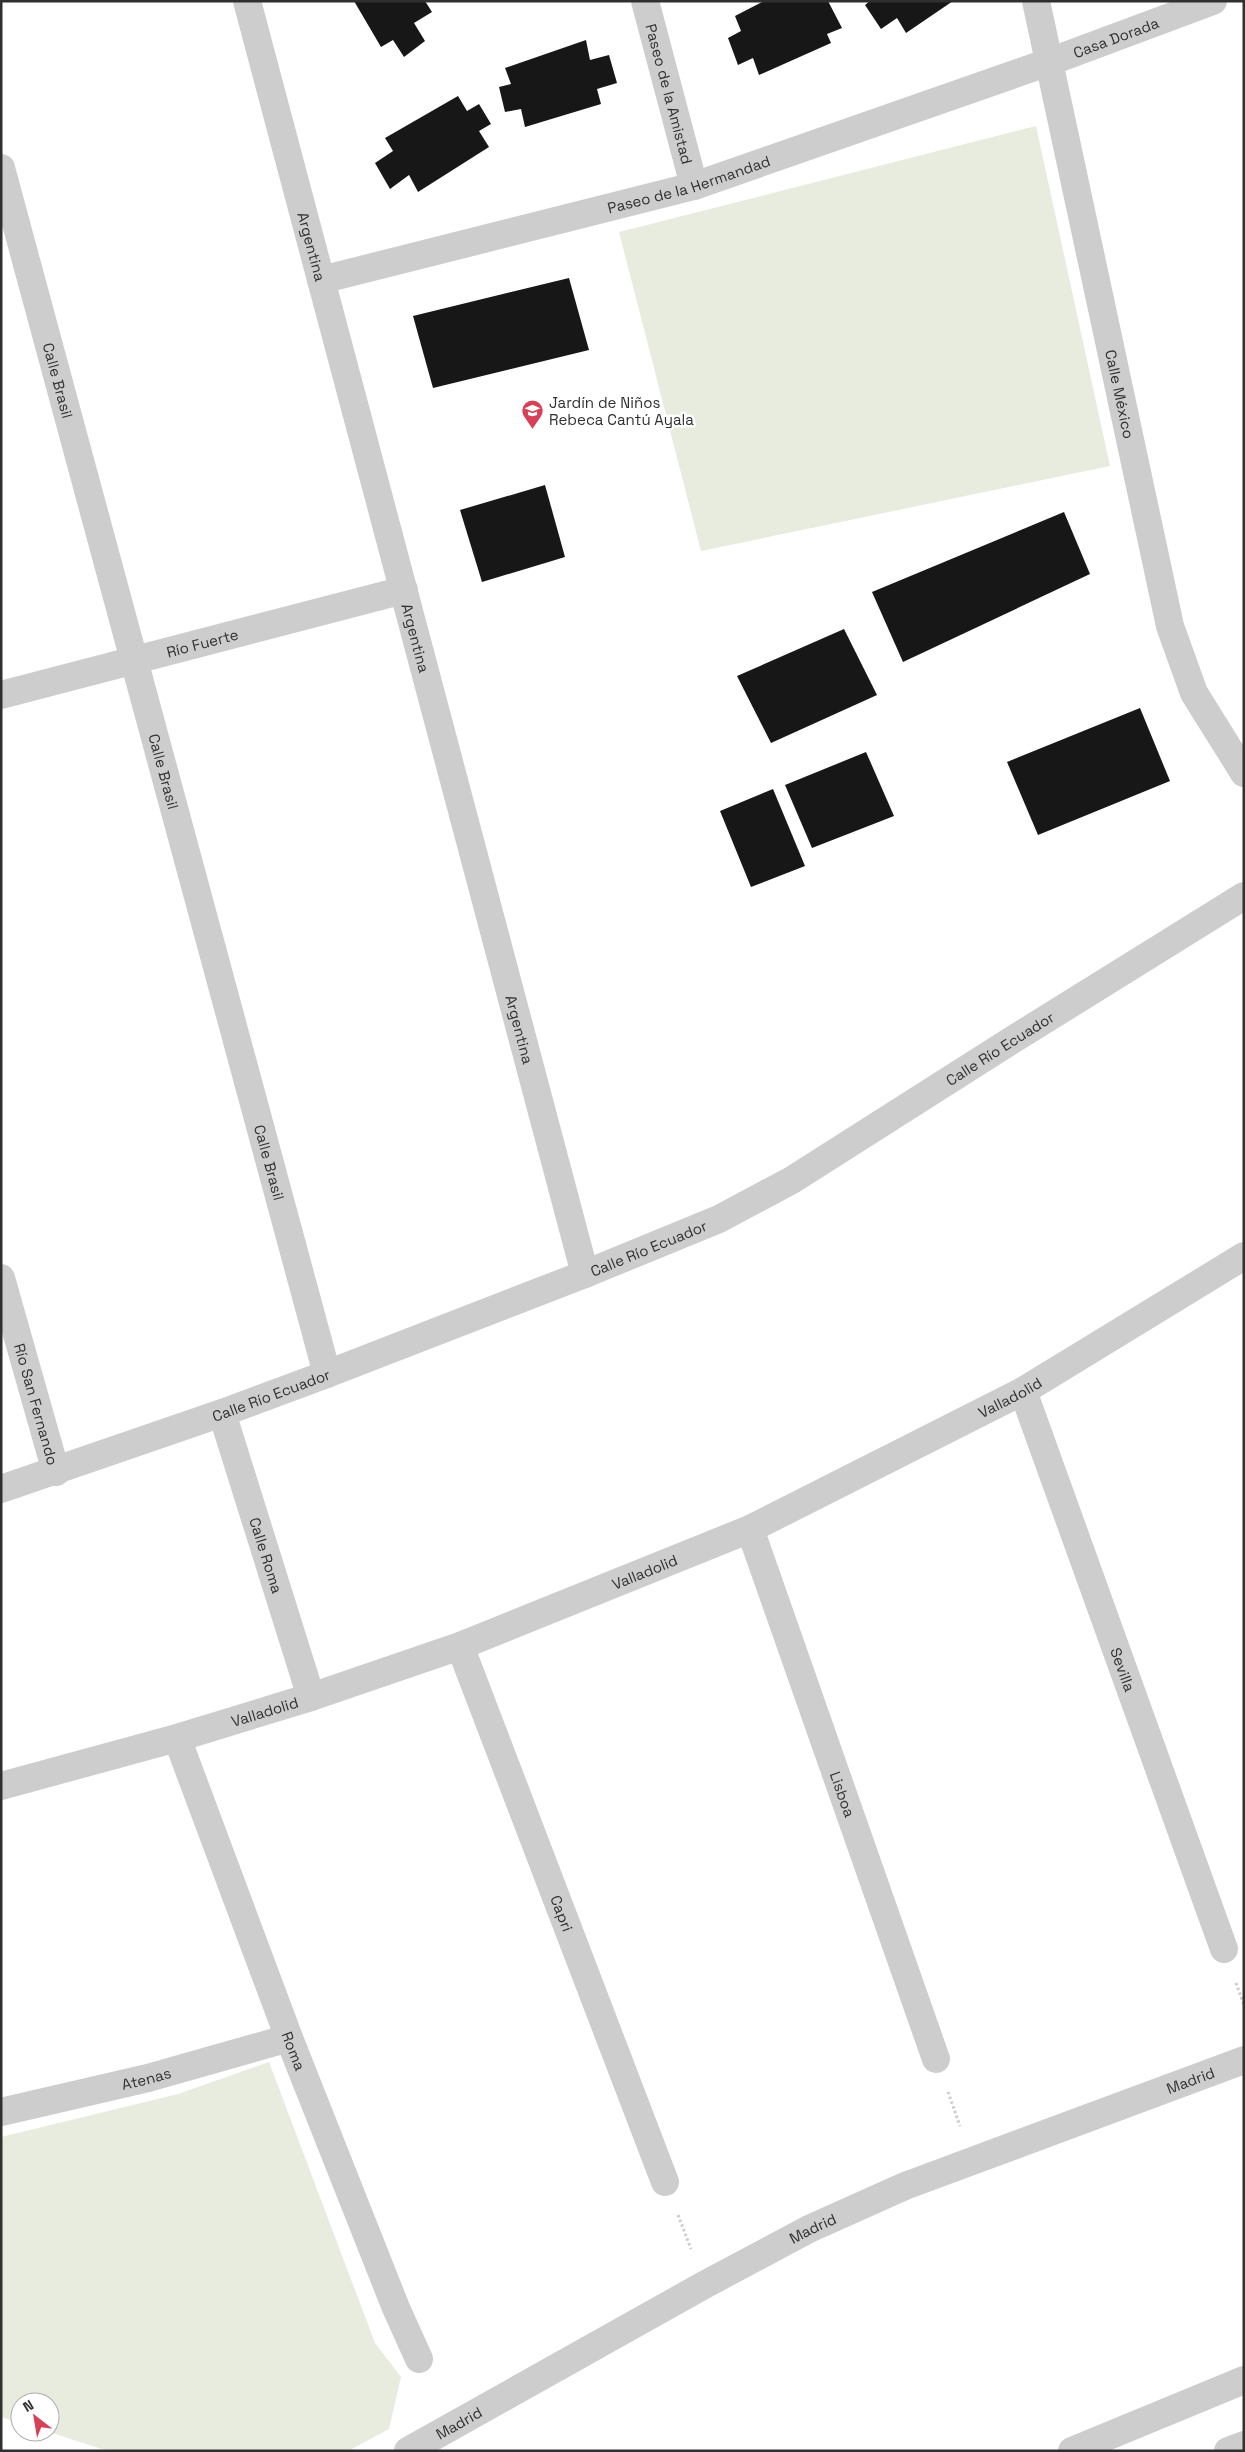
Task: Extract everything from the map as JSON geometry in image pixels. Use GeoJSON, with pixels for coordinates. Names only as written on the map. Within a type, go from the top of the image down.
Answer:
{"type":"FeatureCollection","features":[{"type":"Feature","properties":{"kind":"street","name":"Argentina"},"geometry":{"type":"LineString","coordinates":[[247,1],[585,1274]]}},
{"type":"Feature","properties":{"kind":"street","name":"Paseo de la Amistad"},"geometry":{"type":"LineString","coordinates":[[645,1],[694,186]]}},
{"type":"Feature","properties":{"kind":"street","name":"Calle México"},"geometry":{"type":"LineString","coordinates":[[1036,1],[1170,626],[1194,693],[1244,773]]}},
{"type":"Feature","properties":{"kind":"street","name":"Casa Dorada"},"geometry":{"type":"LineString","coordinates":[[1049,62],[1212,1]]}},
{"type":"Feature","properties":{"kind":"street","name":"Paseo de la Hermandad"},"geometry":{"type":"LineString","coordinates":[[321,280],[694,186],[1049,62]]}},
{"type":"Feature","properties":{"kind":"street","name":"Calle Brasil"},"geometry":{"type":"LineString","coordinates":[[1,168],[327,1374]]}},
{"type":"Feature","properties":{"kind":"street","name":"Río Fuerte"},"geometry":{"type":"LineString","coordinates":[[1,695],[404,590]]}},
{"type":"Feature","properties":{"kind":"street","name":"Calle Río Ecuador"},"geometry":{"type":"LineString","coordinates":[[1,1489],[56,1472],[222,1414],[585,1274],[718,1219],[792,1180],[1244,896]]}},
{"type":"Feature","properties":{"kind":"street","name":"Valladolid"},"geometry":{"type":"LineString","coordinates":[[1,1786],[178,1738],[311,1697],[460,1646],[750,1530],[1023,1391],[1244,1256]]}},
{"type":"Feature","properties":{"kind":"street","name":"Río San Fernando"},"geometry":{"type":"LineString","coordinates":[[1,1278],[56,1472]]}},
{"type":"Feature","properties":{"kind":"street","name":"Sevilla"},"geometry":{"type":"LineString","coordinates":[[1023,1391],[1224,1949]]}},
{"type":"Feature","properties":{"kind":"street","name":"Calle Roma"},"geometry":{"type":"LineString","coordinates":[[222,1414],[311,1697]]}},
{"type":"Feature","properties":{"kind":"street","name":"Lisboa"},"geometry":{"type":"LineString","coordinates":[[750,1530],[936,2058]]}},
{"type":"Feature","properties":{"kind":"street","name":"Capri"},"geometry":{"type":"LineString","coordinates":[[460,1646],[665,2182]]}},
{"type":"Feature","properties":{"kind":"street","name":"Roma"},"geometry":{"type":"LineString","coordinates":[[178,1738],[289,2038],[396,2308],[419,2360]]}},
{"type":"Feature","properties":{"kind":"street","name":"Atenas"},"geometry":{"type":"LineString","coordinates":[[1,2112],[148,2078],[289,2038]]}},
{"type":"Feature","properties":{"kind":"street","name":"Madrid"},"geometry":{"type":"LineString","coordinates":[[408,2451],[704,2284],[809,2229],[905,2186],[1244,2060]]}},
{"type":"Feature","properties":{"kind":"street"},"geometry":{"type":"LineString","coordinates":[[1072,2451],[1244,2380]]}},
{"type":"Feature","properties":{"kind":"street"},"geometry":{"type":"LineString","coordinates":[[1228,2451],[1244,2445]]}},
{"type":"Feature","properties":{"kind":"path"},"geometry":{"type":"LineString","coordinates":[[936,2058],[972,2161]]}},
{"type":"Feature","properties":{"kind":"path"},"geometry":{"type":"LineString","coordinates":[[665,2182],[704,2284]]}},
{"type":"Feature","properties":{"kind":"shaded area"},"geometry":{"type":"Polygon","coordinates":[[[1036,126],[1110,466],[701,551],[619,232],[1036,126]]]}},
{"type":"Feature","properties":{"kind":"shaded area"},"geometry":{"type":"Polygon","coordinates":[[[269,2062],[375,2343],[401,2377],[389,2429],[348,2451],[108,2451],[60,2436],[60,2392],[10,2392],[10,2420],[1,2417],[1,2137],[178,2094],[269,2062]]]}},
{"type":"Feature","properties":{"kind":"building"},"geometry":{"type":"Polygon","coordinates":[[[354,1],[425,1],[432,12],[414,23],[425,41],[404,57],[393,40],[381,47],[354,1]]]}},
{"type":"Feature","properties":{"kind":"building"},"geometry":{"type":"Polygon","coordinates":[[[764,1],[828,1],[842,28],[827,34],[831,43],[759,75],[753,58],[738,65],[728,38],[741,31],[735,16],[764,1]]]}},
{"type":"Feature","properties":{"kind":"building"},"geometry":{"type":"Polygon","coordinates":[[[870,1],[953,1],[906,33],[897,18],[881,29],[865,5],[870,1]]]}},
{"type":"Feature","properties":{"kind":"building"},"geometry":{"type":"Polygon","coordinates":[[[586,40],[590,60],[609,55],[617,83],[597,89],[601,104],[525,127],[521,109],[505,112],[499,87],[511,84],[505,68],[586,40]]]}},
{"type":"Feature","properties":{"kind":"building"},"geometry":{"type":"Polygon","coordinates":[[[458,96],[467,111],[479,104],[491,124],[479,131],[489,147],[418,192],[409,175],[390,189],[375,163],[393,151],[385,138],[458,96]]]}},
{"type":"Feature","properties":{"kind":"building"},"geometry":{"type":"Polygon","coordinates":[[[569,278],[589,350],[433,388],[413,316],[569,278]]]}},
{"type":"Feature","properties":{"kind":"building"},"geometry":{"type":"Polygon","coordinates":[[[545,485],[565,557],[482,582],[460,510],[545,485]]]}},
{"type":"Feature","properties":{"kind":"building"},"geometry":{"type":"Polygon","coordinates":[[[1064,512],[1090,574],[903,662],[872,592],[1064,512]]]}},
{"type":"Feature","properties":{"kind":"building"},"geometry":{"type":"Polygon","coordinates":[[[844,629],[877,695],[771,743],[737,676],[844,629]]]}},
{"type":"Feature","properties":{"kind":"building"},"geometry":{"type":"Polygon","coordinates":[[[1140,708],[1170,781],[1038,835],[1007,762],[1140,708]]]}},
{"type":"Feature","properties":{"kind":"building"},"geometry":{"type":"Polygon","coordinates":[[[866,752],[894,816],[812,848],[785,785],[866,752]]]}},
{"type":"Feature","properties":{"kind":"building"},"geometry":{"type":"Polygon","coordinates":[[[773,789],[805,866],[751,887],[720,811],[773,789]]]}},
{"type":"Feature","properties":{"kind":"place","name":"Jardín de Niños Rebeca Cantú Ayala"},"geometry":{"type":"Point","coordinates":[533,430]}}]}
